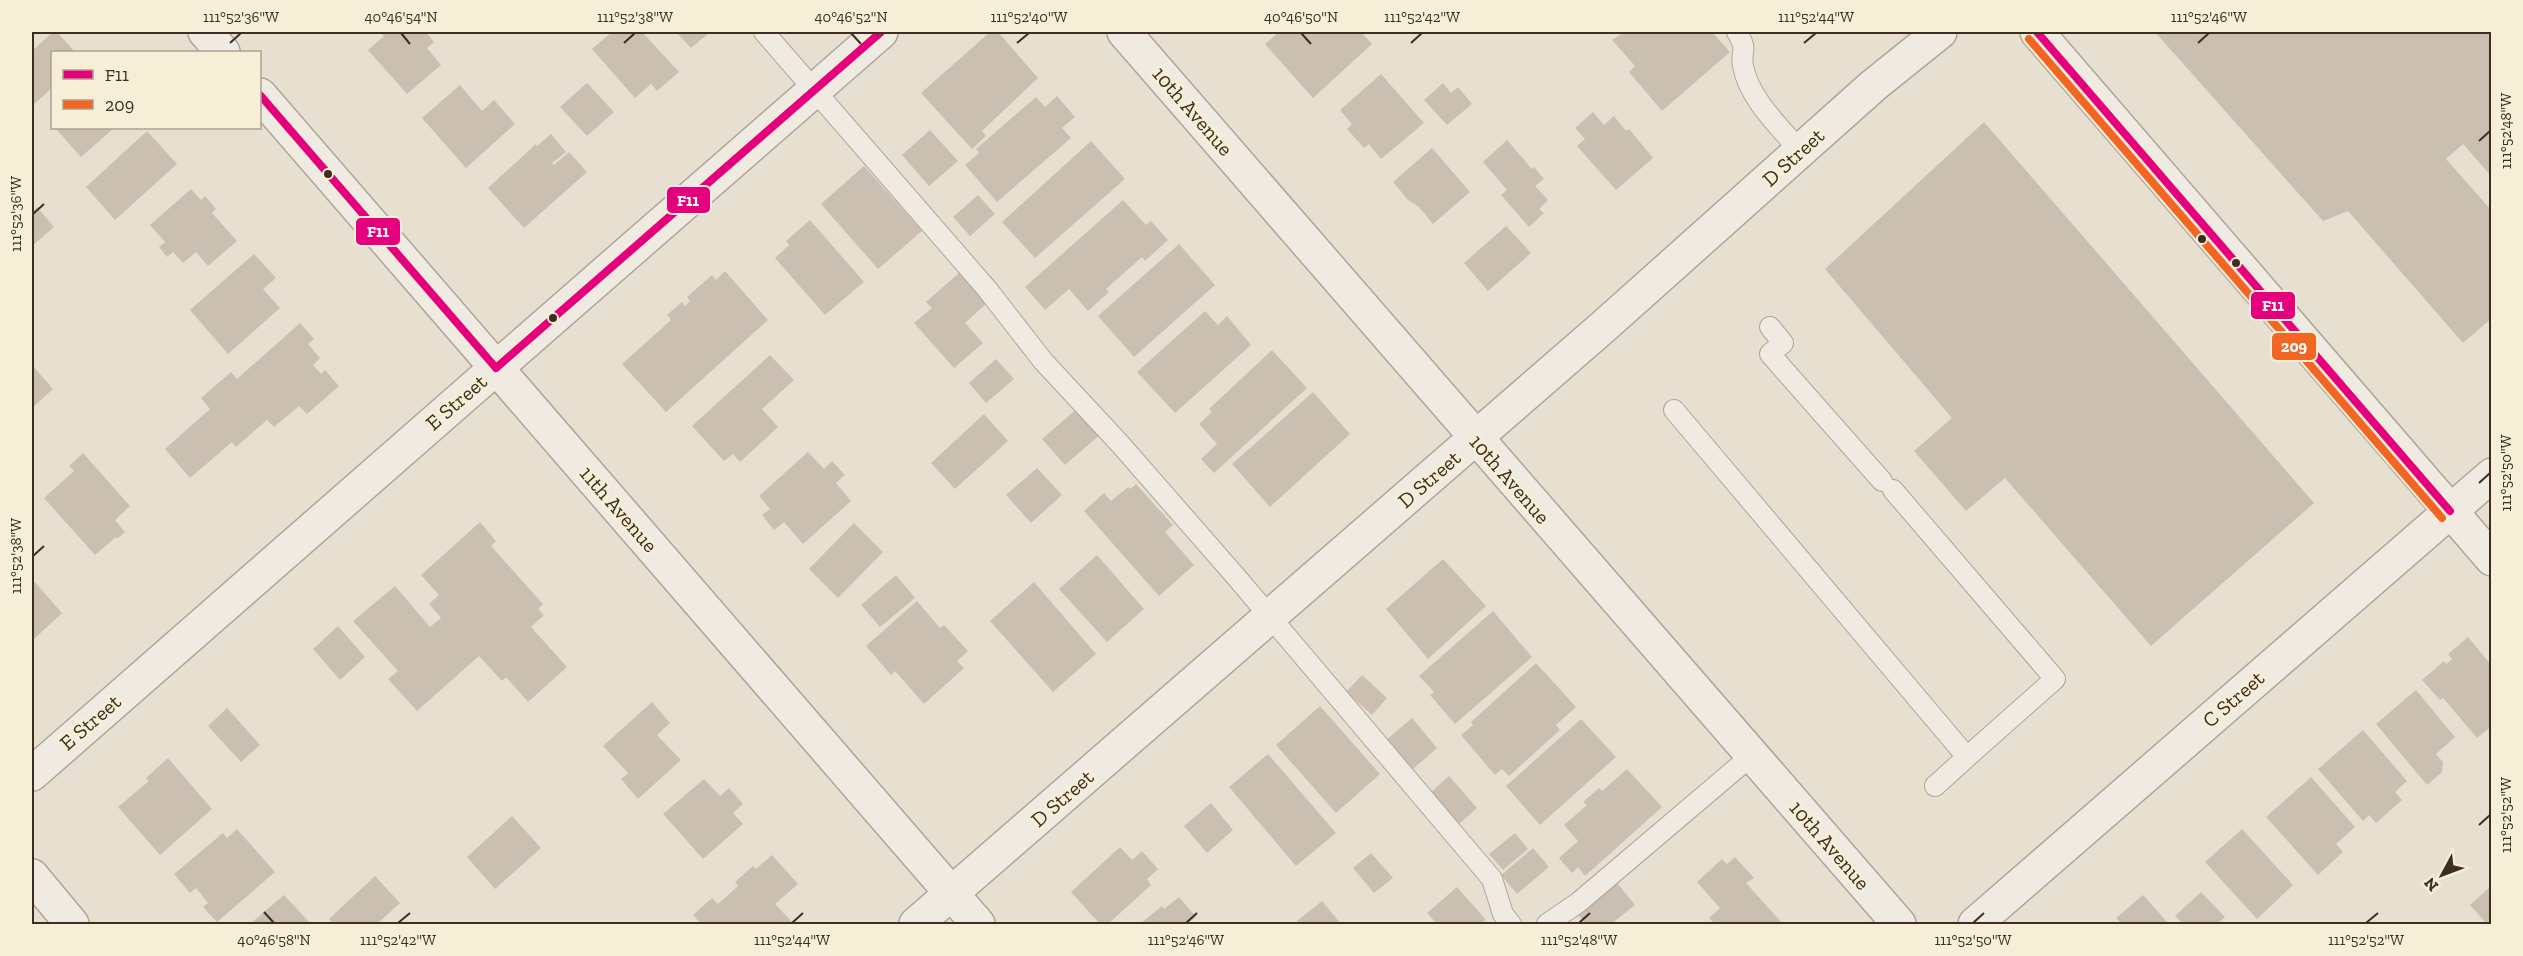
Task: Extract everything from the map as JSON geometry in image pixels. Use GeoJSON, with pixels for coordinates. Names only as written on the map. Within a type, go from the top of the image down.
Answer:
{"type":"FeatureCollection","features":[{"type":"Feature","properties":{"kind":"street"},"geometry":{"type":"LineString","coordinates":[[205,32],[222,51]]}},
{"type":"Feature","properties":{"kind":"street","name":"E Street"},"geometry":{"type":"LineString","coordinates":[[32,774],[814,88],[882,32]]}},
{"type":"Feature","properties":{"kind":"street","name":"10th Avenue"},"geometry":{"type":"LineString","coordinates":[[1124,32],[1899,924]]}},
{"type":"Feature","properties":{"kind":"street","name":"D Street"},"geometry":{"type":"LineString","coordinates":[[916,924],[1271,618],[1874,85],[1940,32]]}},
{"type":"Feature","properties":{"kind":"street"},"geometry":{"type":"LineString","coordinates":[[2037,32],[2492,559]]}},
{"type":"Feature","properties":{"kind":"street","name":"11th Avenue"},"geometry":{"type":"LineString","coordinates":[[261,96],[978,924]]}},
{"type":"Feature","properties":{"kind":"street","name":"C Street"},"geometry":{"type":"LineString","coordinates":[[1975,924],[2492,475]]}},
{"type":"Feature","properties":{"kind":"street"},"geometry":{"type":"LineString","coordinates":[[32,876],[72,924]]}},
{"type":"Feature","properties":{"kind":"lane"},"geometry":{"type":"LineString","coordinates":[[764,32],[987,289],[1043,361],[1121,446],[1271,618],[1492,879],[1503,914],[1511,924]]}},
{"type":"Feature","properties":{"kind":"lane"},"geometry":{"type":"LineString","coordinates":[[1737,32],[1745,46],[1743,66],[1755,96],[1800,151]]}},
{"type":"Feature","properties":{"kind":"lane"},"geometry":{"type":"LineString","coordinates":[[1770,327],[1784,343],[1770,354],[1888,485],[2055,679],[1935,786]]}},
{"type":"Feature","properties":{"kind":"lane"},"geometry":{"type":"LineString","coordinates":[[1674,410],[1967,757]]}},
{"type":"Feature","properties":{"kind":"lane"},"geometry":{"type":"LineString","coordinates":[[1546,924],[1579,902],[1751,756]]}},
{"type":"Feature","properties":{"kind":"building"},"geometry":{"type":"Polygon","coordinates":[[[53,32],[57,32],[74,51],[51,51],[51,89],[32,106],[32,51],[53,32]]]}},
{"type":"Feature","properties":{"kind":"building"},"geometry":{"type":"Polygon","coordinates":[[[380,32],[426,32],[434,42],[427,48],[441,65],[407,94],[368,50],[384,36],[380,32]]]}},
{"type":"Feature","properties":{"kind":"building"},"geometry":{"type":"Polygon","coordinates":[[[612,32],[642,32],[679,72],[657,91],[651,84],[635,98],[592,49],[612,32]]]}},
{"type":"Feature","properties":{"kind":"building"},"geometry":{"type":"Polygon","coordinates":[[[676,32],[710,32],[691,48],[676,32]]]}},
{"type":"Feature","properties":{"kind":"building"},"geometry":{"type":"Polygon","coordinates":[[[990,32],[998,32],[1038,78],[982,131],[986,136],[972,149],[921,93],[990,32]]]}},
{"type":"Feature","properties":{"kind":"building"},"geometry":{"type":"Polygon","coordinates":[[[1279,32],[1361,32],[1372,44],[1313,98],[1265,44],[1279,32]]]}},
{"type":"Feature","properties":{"kind":"building"},"geometry":{"type":"Polygon","coordinates":[[[1619,32],[1712,32],[1730,52],[1662,111],[1629,72],[1635,66],[1612,40],[1621,34],[1619,32]]]}},
{"type":"Feature","properties":{"kind":"building"},"geometry":{"type":"Polygon","coordinates":[[[2155,32],[2492,32],[2492,177],[2463,144],[2446,159],[2492,211],[2492,318],[2463,343],[2348,211],[2323,221],[2155,32]]]}},
{"type":"Feature","properties":{"kind":"building"},"geometry":{"type":"Polygon","coordinates":[[[1381,74],[1424,123],[1381,159],[1369,144],[1364,148],[1347,129],[1352,124],[1340,110],[1381,74]]]}},
{"type":"Feature","properties":{"kind":"building"},"geometry":{"type":"Polygon","coordinates":[[[587,83],[614,112],[587,136],[560,107],[587,83]]]}},
{"type":"Feature","properties":{"kind":"building"},"geometry":{"type":"Polygon","coordinates":[[[1443,83],[1451,93],[1458,87],[1472,104],[1447,125],[1424,100],[1443,83]]]}},
{"type":"Feature","properties":{"kind":"building"},"geometry":{"type":"Polygon","coordinates":[[[460,85],[482,111],[494,100],[515,124],[466,168],[422,118],[460,85]]]}},
{"type":"Feature","properties":{"kind":"building"},"geometry":{"type":"Polygon","coordinates":[[[1057,96],[1075,117],[1062,128],[1071,138],[997,202],[965,165],[979,153],[976,149],[1036,97],[1045,107],[1057,96]]]}},
{"type":"Feature","properties":{"kind":"building"},"geometry":{"type":"Polygon","coordinates":[[[1593,112],[1604,125],[1614,116],[1626,131],[1629,129],[1653,158],[1616,190],[1577,146],[1585,139],[1575,128],[1593,112]]]}},
{"type":"Feature","properties":{"kind":"building"},"geometry":{"type":"Polygon","coordinates":[[[1984,122],[2314,503],[2151,646],[2005,478],[1966,511],[1914,451],[1952,418],[1825,269],[1984,122]]]}},
{"type":"Feature","properties":{"kind":"building"},"geometry":{"type":"Polygon","coordinates":[[[56,129],[113,129],[81,157],[56,129]]]}},
{"type":"Feature","properties":{"kind":"building"},"geometry":{"type":"Polygon","coordinates":[[[930,130],[958,161],[929,186],[902,155],[930,130]]]}},
{"type":"Feature","properties":{"kind":"building"},"geometry":{"type":"Polygon","coordinates":[[[147,131],[177,164],[115,220],[86,187],[147,131]]]}},
{"type":"Feature","properties":{"kind":"building"},"geometry":{"type":"Polygon","coordinates":[[[551,134],[566,152],[552,163],[554,165],[569,152],[587,172],[524,228],[488,188],[536,144],[537,146],[551,134]]]}},
{"type":"Feature","properties":{"kind":"building"},"geometry":{"type":"Polygon","coordinates":[[[1507,140],[1532,169],[1534,167],[1544,179],[1535,186],[1548,200],[1539,209],[1544,213],[1529,227],[1501,195],[1507,190],[1483,162],[1507,140]]]}},
{"type":"Feature","properties":{"kind":"building"},"geometry":{"type":"Polygon","coordinates":[[[1091,141],[1125,179],[1035,258],[1002,222],[1091,141]]]}},
{"type":"Feature","properties":{"kind":"building"},"geometry":{"type":"Polygon","coordinates":[[[1432,148],[1470,192],[1433,224],[1393,182],[1432,148]]]}},
{"type":"Feature","properties":{"kind":"building"},"geometry":{"type":"Polygon","coordinates":[[[864,166],[922,231],[878,269],[821,204],[864,166]]]}},
{"type":"Feature","properties":{"kind":"building"},"geometry":{"type":"Polygon","coordinates":[[[191,189],[201,200],[205,196],[216,209],[212,213],[237,241],[208,266],[196,252],[183,263],[173,252],[167,257],[159,247],[165,242],[150,225],[191,189]]]}},
{"type":"Feature","properties":{"kind":"building"},"geometry":{"type":"Polygon","coordinates":[[[978,195],[995,214],[970,236],[953,217],[978,195]]]}},
{"type":"Feature","properties":{"kind":"building"},"geometry":{"type":"Polygon","coordinates":[[[1123,200],[1146,225],[1151,221],[1168,240],[1145,261],[1142,257],[1106,289],[1109,292],[1088,311],[1069,289],[1045,310],[1025,287],[1123,200]]]}},
{"type":"Feature","properties":{"kind":"building"},"geometry":{"type":"Polygon","coordinates":[[[37,207],[54,227],[32,246],[32,213],[37,207]]]}},
{"type":"Feature","properties":{"kind":"building"},"geometry":{"type":"Polygon","coordinates":[[[810,220],[864,282],[825,315],[775,258],[789,245],[786,241],[810,220]]]}},
{"type":"Feature","properties":{"kind":"building"},"geometry":{"type":"Polygon","coordinates":[[[1506,226],[1531,253],[1488,291],[1464,263],[1506,226]]]}},
{"type":"Feature","properties":{"kind":"building"},"geometry":{"type":"Polygon","coordinates":[[[1179,244],[1215,285],[1134,357],[1098,316],[1179,244]]]}},
{"type":"Feature","properties":{"kind":"building"},"geometry":{"type":"Polygon","coordinates":[[[254,254],[276,278],[263,289],[280,308],[228,354],[190,310],[254,254]]]}},
{"type":"Feature","properties":{"kind":"building"},"geometry":{"type":"Polygon","coordinates":[[[725,271],[768,320],[666,412],[622,364],[671,320],[667,315],[682,302],[685,306],[690,301],[687,297],[712,275],[716,280],[725,271]]]}},
{"type":"Feature","properties":{"kind":"building"},"geometry":{"type":"Polygon","coordinates":[[[961,271],[988,302],[965,323],[983,343],[954,368],[914,323],[932,308],[926,302],[961,271]]]}},
{"type":"Feature","properties":{"kind":"building"},"geometry":{"type":"Polygon","coordinates":[[[1205,311],[1218,325],[1227,316],[1251,345],[1175,413],[1137,372],[1205,311]]]}},
{"type":"Feature","properties":{"kind":"building"},"geometry":{"type":"Polygon","coordinates":[[[300,323],[314,339],[308,344],[320,358],[313,365],[321,374],[325,370],[339,386],[307,414],[299,406],[274,427],[267,420],[236,447],[232,442],[190,478],[165,449],[210,409],[201,398],[231,372],[237,379],[300,323]]]}},
{"type":"Feature","properties":{"kind":"building"},"geometry":{"type":"Polygon","coordinates":[[[1272,350],[1307,388],[1214,473],[1201,459],[1217,444],[1199,424],[1212,412],[1209,409],[1272,350]]]}},
{"type":"Feature","properties":{"kind":"building"},"geometry":{"type":"Polygon","coordinates":[[[770,355],[794,380],[762,409],[778,427],[740,462],[733,454],[724,461],[692,426],[770,355]]]}},
{"type":"Feature","properties":{"kind":"building"},"geometry":{"type":"Polygon","coordinates":[[[996,359],[1014,379],[986,403],[969,383],[996,359]]]}},
{"type":"Feature","properties":{"kind":"building"},"geometry":{"type":"Polygon","coordinates":[[[32,365],[53,389],[32,408],[32,365]]]}},
{"type":"Feature","properties":{"kind":"building"},"geometry":{"type":"Polygon","coordinates":[[[1313,392],[1350,434],[1270,507],[1232,464],[1313,392]]]}},
{"type":"Feature","properties":{"kind":"building"},"geometry":{"type":"Polygon","coordinates":[[[1080,406],[1102,433],[1065,465],[1042,439],[1080,406]]]}},
{"type":"Feature","properties":{"kind":"building"},"geometry":{"type":"Polygon","coordinates":[[[984,414],[1008,441],[955,489],[931,463],[984,414]]]}},
{"type":"Feature","properties":{"kind":"building"},"geometry":{"type":"Polygon","coordinates":[[[808,452],[824,469],[832,461],[845,475],[836,483],[851,501],[803,544],[784,522],[774,530],[762,515],[770,509],[759,496],[808,452]]]}},
{"type":"Feature","properties":{"kind":"building"},"geometry":{"type":"Polygon","coordinates":[[[83,453],[130,506],[115,520],[125,532],[95,555],[44,498],[74,471],[69,466],[83,453]]]}},
{"type":"Feature","properties":{"kind":"building"},"geometry":{"type":"Polygon","coordinates":[[[1037,468],[1062,495],[1031,523],[1006,495],[1037,468]]]}},
{"type":"Feature","properties":{"kind":"building"},"geometry":{"type":"Polygon","coordinates":[[[1136,484],[1173,525],[1165,532],[1194,565],[1159,596],[1084,511],[1104,493],[1111,501],[1128,487],[1130,489],[1136,484]]]}},
{"type":"Feature","properties":{"kind":"building"},"geometry":{"type":"Polygon","coordinates":[[[480,522],[496,541],[491,546],[543,604],[538,609],[544,615],[531,627],[567,667],[528,702],[506,677],[502,681],[479,656],[417,711],[388,679],[398,671],[353,621],[395,586],[430,627],[441,618],[429,604],[439,595],[421,575],[480,522]]]}},
{"type":"Feature","properties":{"kind":"building"},"geometry":{"type":"Polygon","coordinates":[[[854,523],[883,552],[838,598],[809,569],[854,523]]]}},
{"type":"Feature","properties":{"kind":"building"},"geometry":{"type":"Polygon","coordinates":[[[1097,555],[1144,609],[1107,642],[1059,589],[1097,555]]]}},
{"type":"Feature","properties":{"kind":"building"},"geometry":{"type":"Polygon","coordinates":[[[1443,559],[1486,606],[1428,659],[1386,609],[1443,559]]]}},
{"type":"Feature","properties":{"kind":"building"},"geometry":{"type":"Polygon","coordinates":[[[896,575],[915,598],[880,627],[861,605],[896,575]]]}},
{"type":"Feature","properties":{"kind":"building"},"geometry":{"type":"Polygon","coordinates":[[[32,579],[62,613],[32,641],[32,579]]]}},
{"type":"Feature","properties":{"kind":"building"},"geometry":{"type":"Polygon","coordinates":[[[1034,582],[1096,654],[1053,692],[990,621],[1034,582]]]}},
{"type":"Feature","properties":{"kind":"building"},"geometry":{"type":"Polygon","coordinates":[[[917,601],[940,628],[944,625],[968,651],[957,661],[964,668],[924,704],[895,671],[891,675],[866,646],[917,601]]]}},
{"type":"Feature","properties":{"kind":"building"},"geometry":{"type":"Polygon","coordinates":[[[1493,611],[1532,657],[1455,724],[1430,695],[1434,692],[1419,676],[1493,611]]]}},
{"type":"Feature","properties":{"kind":"building"},"geometry":{"type":"Polygon","coordinates":[[[338,626],[365,657],[340,680],[313,649],[338,626]]]}},
{"type":"Feature","properties":{"kind":"building"},"geometry":{"type":"Polygon","coordinates":[[[2468,637],[2492,666],[2492,726],[2477,738],[2443,698],[2440,700],[2422,680],[2444,661],[2446,664],[2452,659],[2448,654],[2468,637]]]}},
{"type":"Feature","properties":{"kind":"building"},"geometry":{"type":"Polygon","coordinates":[[[1536,663],[1576,707],[1556,725],[1560,730],[1509,776],[1502,769],[1495,775],[1461,735],[1473,725],[1471,722],[1536,663]]]}},
{"type":"Feature","properties":{"kind":"building"},"geometry":{"type":"Polygon","coordinates":[[[1362,675],[1387,698],[1372,715],[1346,692],[1362,675]]]}},
{"type":"Feature","properties":{"kind":"building"},"geometry":{"type":"Polygon","coordinates":[[[2416,690],[2455,737],[2436,754],[2443,762],[2442,772],[2427,785],[2376,724],[2416,690]]]}},
{"type":"Feature","properties":{"kind":"building"},"geometry":{"type":"Polygon","coordinates":[[[652,702],[670,723],[657,735],[681,760],[638,799],[621,779],[628,773],[603,746],[652,702]]]}},
{"type":"Feature","properties":{"kind":"building"},"geometry":{"type":"Polygon","coordinates":[[[1320,706],[1380,774],[1336,813],[1276,745],[1320,706]]]}},
{"type":"Feature","properties":{"kind":"building"},"geometry":{"type":"Polygon","coordinates":[[[227,708],[260,745],[241,762],[208,726],[227,708]]]}},
{"type":"Feature","properties":{"kind":"building"},"geometry":{"type":"Polygon","coordinates":[[[1412,718],[1437,748],[1413,769],[1386,740],[1412,718]]]}},
{"type":"Feature","properties":{"kind":"building"},"geometry":{"type":"Polygon","coordinates":[[[1581,719],[1616,757],[1540,825],[1506,786],[1581,719]]]}},
{"type":"Feature","properties":{"kind":"building"},"geometry":{"type":"Polygon","coordinates":[[[2363,730],[2407,781],[2395,792],[2402,800],[2376,823],[2369,815],[2363,821],[2318,769],[2363,730]]]}},
{"type":"Feature","properties":{"kind":"building"},"geometry":{"type":"Polygon","coordinates":[[[1268,754],[1336,833],[1296,866],[1229,787],[1268,754]]]}},
{"type":"Feature","properties":{"kind":"building"},"geometry":{"type":"Polygon","coordinates":[[[168,758],[212,809],[160,855],[118,807],[149,781],[146,778],[168,758]]]}},
{"type":"Feature","properties":{"kind":"building"},"geometry":{"type":"Polygon","coordinates":[[[1627,769],[1662,807],[1585,876],[1578,867],[1572,873],[1559,858],[1578,841],[1564,825],[1587,805],[1583,802],[1599,788],[1602,791],[1627,769]]]}},
{"type":"Feature","properties":{"kind":"building"},"geometry":{"type":"Polygon","coordinates":[[[1449,776],[1477,808],[1459,824],[1431,792],[1449,776]]]}},
{"type":"Feature","properties":{"kind":"building"},"geometry":{"type":"Polygon","coordinates":[[[2311,777],[2355,827],[2336,844],[2343,852],[2318,875],[2266,817],[2311,777]]]}},
{"type":"Feature","properties":{"kind":"building"},"geometry":{"type":"Polygon","coordinates":[[[704,779],[720,796],[729,788],[743,804],[733,813],[743,824],[703,859],[663,814],[704,779]]]}},
{"type":"Feature","properties":{"kind":"building"},"geometry":{"type":"Polygon","coordinates":[[[1211,803],[1233,830],[1207,853],[1184,826],[1211,803]]]}},
{"type":"Feature","properties":{"kind":"building"},"geometry":{"type":"Polygon","coordinates":[[[512,816],[541,848],[495,889],[467,857],[512,816]]]}},
{"type":"Feature","properties":{"kind":"building"},"geometry":{"type":"Polygon","coordinates":[[[237,829],[275,872],[217,922],[203,907],[208,903],[196,888],[190,893],[174,874],[223,833],[227,838],[237,829]]]}},
{"type":"Feature","properties":{"kind":"building"},"geometry":{"type":"Polygon","coordinates":[[[2242,829],[2293,885],[2257,919],[2205,862],[2242,829]]]}},
{"type":"Feature","properties":{"kind":"building"},"geometry":{"type":"Polygon","coordinates":[[[1515,833],[1528,849],[1503,870],[1489,854],[1515,833]]]}},
{"type":"Feature","properties":{"kind":"building"},"geometry":{"type":"Polygon","coordinates":[[[1120,847],[1132,860],[1142,851],[1158,869],[1147,879],[1151,885],[1108,924],[1100,924],[1071,892],[1120,847]]]}},
{"type":"Feature","properties":{"kind":"building"},"geometry":{"type":"Polygon","coordinates":[[[1533,848],[1549,867],[1517,894],[1501,875],[1533,848]]]}},
{"type":"Feature","properties":{"kind":"building"},"geometry":{"type":"Polygon","coordinates":[[[1371,853],[1393,878],[1374,893],[1353,868],[1371,853]]]}},
{"type":"Feature","properties":{"kind":"building"},"geometry":{"type":"Polygon","coordinates":[[[772,855],[798,884],[775,904],[794,924],[701,924],[693,915],[712,898],[718,904],[738,886],[735,882],[753,866],[756,869],[772,855]]]}},
{"type":"Feature","properties":{"kind":"building"},"geometry":{"type":"Polygon","coordinates":[[[1735,857],[1754,878],[1746,883],[1783,924],[1715,924],[1709,918],[1720,908],[1697,882],[1722,859],[1727,864],[1735,857]]]}},
{"type":"Feature","properties":{"kind":"building"},"geometry":{"type":"Polygon","coordinates":[[[375,876],[400,903],[377,924],[334,924],[329,919],[375,876]]]}},
{"type":"Feature","properties":{"kind":"building"},"geometry":{"type":"Polygon","coordinates":[[[1613,878],[1635,905],[1611,924],[1586,924],[1575,911],[1613,878]]]}},
{"type":"Feature","properties":{"kind":"building"},"geometry":{"type":"Polygon","coordinates":[[[2492,885],[2492,924],[2487,924],[2470,905],[2492,885]]]}},
{"type":"Feature","properties":{"kind":"building"},"geometry":{"type":"Polygon","coordinates":[[[1457,887],[1486,920],[1480,924],[1437,924],[1427,913],[1457,887]]]}},
{"type":"Feature","properties":{"kind":"building"},"geometry":{"type":"Polygon","coordinates":[[[2201,892],[2225,917],[2217,924],[2183,924],[2175,916],[2201,892]]]}},
{"type":"Feature","properties":{"kind":"building"},"geometry":{"type":"Polygon","coordinates":[[[284,895],[311,924],[250,924],[284,895]]]}},
{"type":"Feature","properties":{"kind":"building"},"geometry":{"type":"Polygon","coordinates":[[[2143,895],[2169,924],[2122,924],[2116,918],[2143,895]]]}},
{"type":"Feature","properties":{"kind":"building"},"geometry":{"type":"Polygon","coordinates":[[[1179,897],[1196,917],[1187,924],[1140,924],[1162,906],[1164,909],[1179,897]]]}},
{"type":"Feature","properties":{"kind":"building"},"geometry":{"type":"Polygon","coordinates":[[[1322,901],[1341,924],[1300,924],[1297,921],[1322,901]]]}},
{"type":"Feature","properties":{"kind":"transit line","name":"F11"},"geometry":{"type":"LineString","coordinates":[[496,368],[881,32]]}},
{"type":"Feature","properties":{"kind":"transit line","name":"F11"},"geometry":{"type":"LineString","coordinates":[[2037,32],[2450,511]]}},
{"type":"Feature","properties":{"kind":"transit line","name":"209"},"geometry":{"type":"LineString","coordinates":[[2029,39],[2442,518]]}},
{"type":"Feature","properties":{"kind":"transit line","name":"F11"},"geometry":{"type":"LineString","coordinates":[[261,96],[496,368]]}}]}
